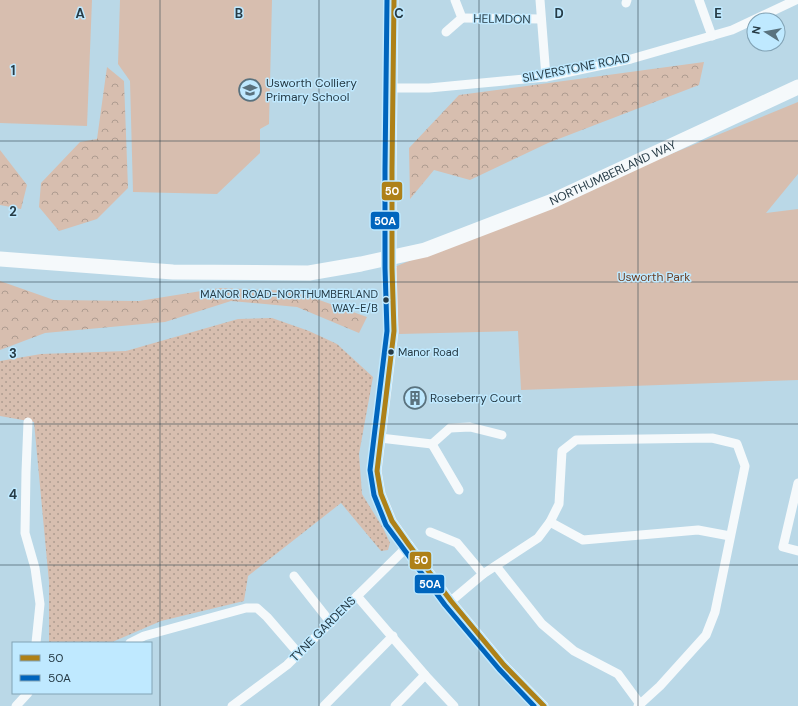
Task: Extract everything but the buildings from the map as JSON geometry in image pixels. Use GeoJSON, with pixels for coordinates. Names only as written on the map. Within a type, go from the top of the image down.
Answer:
{"type":"FeatureCollection","features":[{"type":"Feature","properties":{"kind":"main road","name":"NORTHUMBERLAND WAY"},"geometry":{"type":"LineString","coordinates":[[0,259],[174,272],[309,274],[425,250],[550,202],[798,87]]}},
{"type":"Feature","properties":{"kind":"street"},"geometry":{"type":"LineString","coordinates":[[394,0],[392,260],[394,331],[377,471],[381,494],[392,521],[451,601],[504,665],[544,706]]}},
{"type":"Feature","properties":{"kind":"street","name":"HELMDON"},"geometry":{"type":"LineString","coordinates":[[455,0],[462,18]]}},
{"type":"Feature","properties":{"kind":"street","name":"HELMDON"},"geometry":{"type":"LineString","coordinates":[[540,0],[546,77]]}},
{"type":"Feature","properties":{"kind":"street"},"geometry":{"type":"LineString","coordinates":[[699,0],[712,36]]}},
{"type":"Feature","properties":{"kind":"street","name":"SILVERSTONE ROAD"},"geometry":{"type":"LineString","coordinates":[[393,88],[429,88],[546,77],[631,59],[732,30],[796,0]]}},
{"type":"Feature","properties":{"kind":"street","name":"HELMDON"},"geometry":{"type":"LineString","coordinates":[[446,32],[462,18],[542,19]]}},
{"type":"Feature","properties":{"kind":"street"},"geometry":{"type":"LineString","coordinates":[[28,422],[25,533],[35,568],[40,604],[36,642]]}},
{"type":"Feature","properties":{"kind":"street"},"geometry":{"type":"LineString","coordinates":[[380,438],[432,444],[450,428],[470,427],[502,435]]}},
{"type":"Feature","properties":{"kind":"street"},"geometry":{"type":"LineString","coordinates":[[451,601],[483,574],[538,538],[550,522],[559,504],[562,451],[576,440],[712,438],[737,444],[744,466],[715,612],[706,635],[660,686],[639,705],[618,674],[574,652],[542,624],[496,566]]}},
{"type":"Feature","properties":{"kind":"street"},"geometry":{"type":"LineString","coordinates":[[432,444],[459,490]]}},
{"type":"Feature","properties":{"kind":"street"},"geometry":{"type":"LineString","coordinates":[[798,482],[783,547],[798,551]]}},
{"type":"Feature","properties":{"kind":"street"},"geometry":{"type":"LineString","coordinates":[[550,522],[583,540],[698,530],[730,536]]}},
{"type":"Feature","properties":{"kind":"street"},"geometry":{"type":"LineString","coordinates":[[430,532],[457,543],[483,574]]}},
{"type":"Feature","properties":{"kind":"street","name":"TYNE GARDENS"},"geometry":{"type":"LineString","coordinates":[[232,706],[300,654],[409,545]]}},
{"type":"Feature","properties":{"kind":"street"},"geometry":{"type":"LineString","coordinates":[[294,576],[331,623]]}},
{"type":"Feature","properties":{"kind":"street"},"geometry":{"type":"LineString","coordinates":[[357,596],[425,675],[454,706]]}},
{"type":"Feature","properties":{"kind":"street"},"geometry":{"type":"LineString","coordinates":[[132,642],[144,636],[246,608],[257,608],[300,654]]}},
{"type":"Feature","properties":{"kind":"street"},"geometry":{"type":"LineString","coordinates":[[324,706],[393,636]]}},
{"type":"Feature","properties":{"kind":"street"},"geometry":{"type":"LineString","coordinates":[[395,706],[425,675]]}},
{"type":"Feature","properties":{"kind":"street"},"geometry":{"type":"LineString","coordinates":[[16,706],[27,694]]}},
{"type":"Feature","properties":{"kind":"green space"},"geometry":{"type":"Polygon","coordinates":[[[0,0],[92,0],[87,126],[0,123],[0,0]]]}},
{"type":"Feature","properties":{"kind":"green space"},"geometry":{"type":"Polygon","coordinates":[[[120,0],[272,0],[269,124],[260,129],[260,153],[217,194],[133,192],[130,81],[118,64],[120,0]]]}},
{"type":"Feature","properties":{"kind":"green space"},"geometry":{"type":"Polygon","coordinates":[[[704,62],[699,85],[548,143],[470,180],[434,170],[410,199],[409,148],[459,95],[704,62]]]}},
{"type":"Feature","properties":{"kind":"green space"},"geometry":{"type":"Polygon","coordinates":[[[107,67],[124,81],[128,188],[97,219],[59,231],[39,207],[41,183],[80,142],[97,139],[107,67]]]}},
{"type":"Feature","properties":{"kind":"green space","name":"Usworth Park"},"geometry":{"type":"Polygon","coordinates":[[[798,102],[798,174],[766,213],[798,209],[798,380],[521,390],[518,331],[399,334],[392,268],[798,102]]]}},
{"type":"Feature","properties":{"kind":"green space"},"geometry":{"type":"Polygon","coordinates":[[[0,150],[27,185],[21,209],[0,205],[0,150]]]}},
{"type":"Feature","properties":{"kind":"green space"},"geometry":{"type":"Polygon","coordinates":[[[0,281],[54,300],[139,301],[220,288],[294,291],[367,317],[359,333],[297,307],[231,301],[165,322],[45,333],[0,350],[0,281]]]}},
{"type":"Feature","properties":{"kind":"green space"},"geometry":{"type":"Polygon","coordinates":[[[272,318],[309,331],[337,344],[373,377],[359,454],[362,494],[383,528],[390,543],[388,550],[381,551],[341,503],[248,576],[244,601],[161,621],[112,642],[49,642],[49,582],[34,422],[0,416],[0,361],[41,354],[126,351],[238,319],[272,318]]]}},
{"type":"Feature","properties":{"kind":"transit line","name":"50A"},"geometry":{"type":"LineString","coordinates":[[387,0],[385,169],[385,268],[387,331],[370,470],[374,495],[386,525],[445,605],[499,669],[534,706]]}},
{"type":"Feature","properties":{"kind":"transit line","name":"50"},"geometry":{"type":"LineString","coordinates":[[394,0],[392,169],[392,268],[394,331],[377,471],[381,494],[392,521],[451,601],[504,665],[544,706]]}},
{"type":"Feature","properties":{"kind":"place","name":"Usworth Colliery Primary School"},"geometry":{"type":"Point","coordinates":[250,90]}},
{"type":"Feature","properties":{"kind":"place","name":"MANOR ROAD-NORTHUMBERLAND WAY-E/B"},"geometry":{"type":"Point","coordinates":[386,300]}},
{"type":"Feature","properties":{"kind":"place","name":"Manor Road"},"geometry":{"type":"Point","coordinates":[391,352]}},
{"type":"Feature","properties":{"kind":"place","name":"Roseberry Court"},"geometry":{"type":"Point","coordinates":[415,398]}}]}
